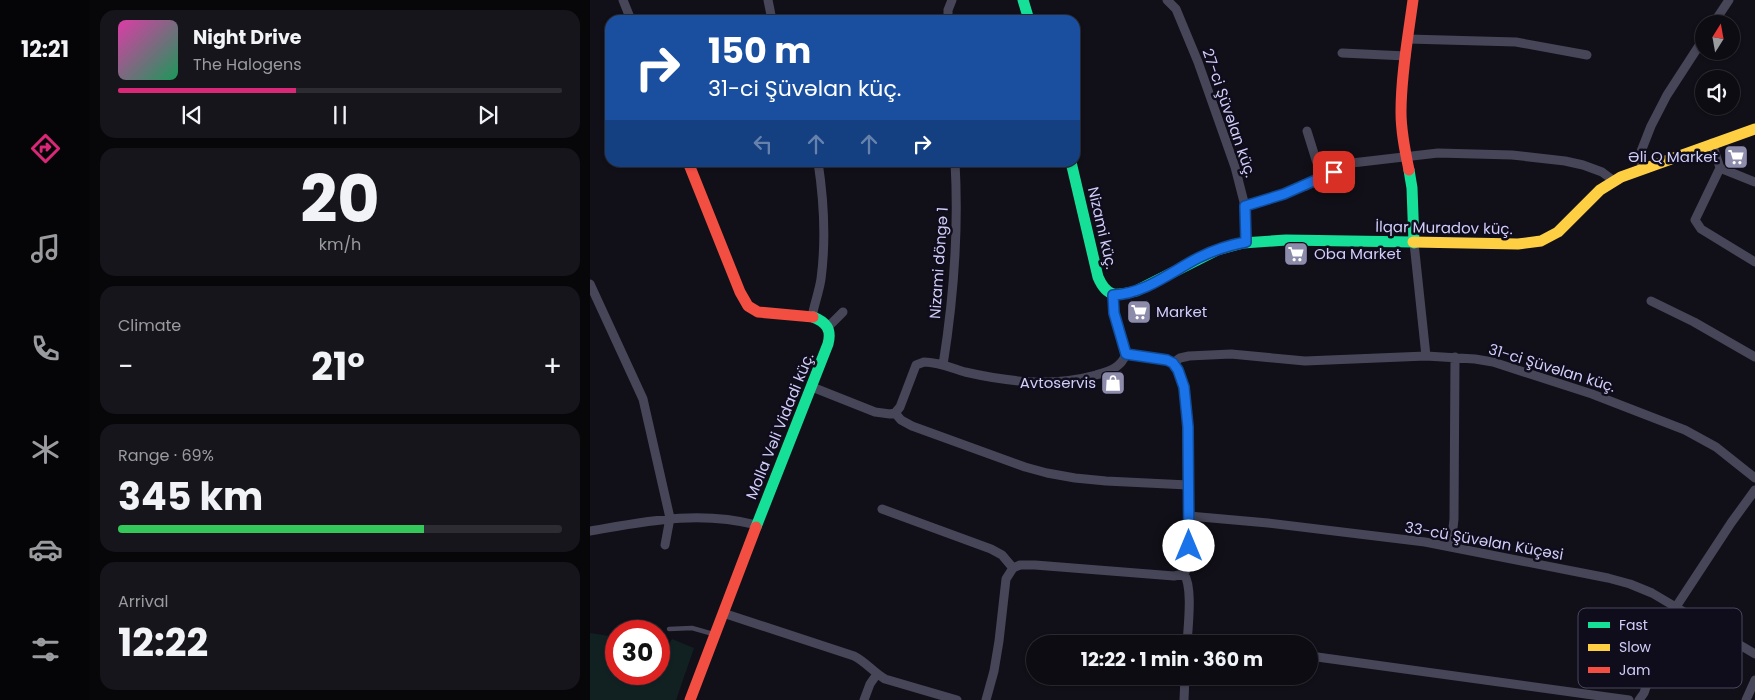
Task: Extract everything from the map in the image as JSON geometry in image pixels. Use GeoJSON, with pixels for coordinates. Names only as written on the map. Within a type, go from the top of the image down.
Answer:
{"type":"FeatureCollection","features":[{"type":"Feature","properties":{"kind":"street"},"geometry":{"type":"LineString","coordinates":[[623,0],[629,15]]}},
{"type":"Feature","properties":{"kind":"street"},"geometry":{"type":"LineString","coordinates":[[768,0],[771,15]]}},
{"type":"Feature","properties":{"kind":"street"},"geometry":{"type":"LineString","coordinates":[[948,15],[952,0]]}},
{"type":"Feature","properties":{"kind":"street"},"geometry":{"type":"LineString","coordinates":[[1023,0],[1028,15]]}},
{"type":"Feature","properties":{"kind":"street","name":"27-ci Şüvəlan küç."},"geometry":{"type":"LineString","coordinates":[[1166,0],[1176,9],[1198,62],[1235,167],[1245,206],[1246,242]]}},
{"type":"Feature","properties":{"kind":"street"},"geometry":{"type":"LineString","coordinates":[[1413,0],[1401,113],[1412,188],[1414,242],[1426,356]]}},
{"type":"Feature","properties":{"kind":"street"},"geometry":{"type":"LineString","coordinates":[[1719,15],[1729,0]]}},
{"type":"Feature","properties":{"kind":"street"},"geometry":{"type":"LineString","coordinates":[[1408,39],[1516,42],[1587,55]]}},
{"type":"Feature","properties":{"kind":"street"},"geometry":{"type":"LineString","coordinates":[[1642,168],[1640,154],[1650,126],[1667,95],[1695,52]]}},
{"type":"Feature","properties":{"kind":"street"},"geometry":{"type":"LineString","coordinates":[[1342,53],[1406,56]]}},
{"type":"Feature","properties":{"kind":"street","name":"İlqar Muradov küç."},"geometry":{"type":"LineString","coordinates":[[1113,295],[1123,295],[1140,290],[1214,250],[1246,242],[1286,240],[1518,244],[1541,241],[1558,232],[1600,190],[1614,181],[1642,168],[1755,129]]}},
{"type":"Feature","properties":{"kind":"street"},"geometry":{"type":"LineString","coordinates":[[1307,131],[1322,179]]}},
{"type":"Feature","properties":{"kind":"street"},"geometry":{"type":"LineString","coordinates":[[1712,143],[1720,168],[1695,220],[1702,229],[1755,262]]}},
{"type":"Feature","properties":{"kind":"street"},"geometry":{"type":"LineString","coordinates":[[1245,206],[1284,194],[1322,179],[1352,163],[1459,152],[1536,157],[1583,165],[1602,172],[1614,181]]}},
{"type":"Feature","properties":{"kind":"street"},"geometry":{"type":"LineString","coordinates":[[690,167],[745,302],[752,309],[758,312],[812,317],[820,320],[828,327],[843,312]]}},
{"type":"Feature","properties":{"kind":"street"},"geometry":{"type":"LineString","coordinates":[[812,317],[820,281],[824,228],[822,185],[819,167]]}},
{"type":"Feature","properties":{"kind":"street","name":"Nizami döngə 1"},"geometry":{"type":"LineString","coordinates":[[943,365],[954,292],[957,221],[955,167]]}},
{"type":"Feature","properties":{"kind":"street","name":"Nizami küç."},"geometry":{"type":"LineString","coordinates":[[1072,167],[1098,277],[1104,289],[1113,295]]}},
{"type":"Feature","properties":{"kind":"street"},"geometry":{"type":"LineString","coordinates":[[1720,168],[1755,182]]}},
{"type":"Feature","properties":{"kind":"street"},"geometry":{"type":"LineString","coordinates":[[590,284],[643,399],[670,518],[665,544]]}},
{"type":"Feature","properties":{"kind":"street"},"geometry":{"type":"LineString","coordinates":[[812,387],[875,412],[886,414],[894,413],[900,407],[916,365],[919,363],[929,362],[990,377],[1016,381],[1052,383],[1080,379],[1107,371],[1120,365],[1126,354],[1114,313],[1113,295]]}},
{"type":"Feature","properties":{"kind":"street"},"geometry":{"type":"LineString","coordinates":[[1651,301],[1694,322],[1755,357]]}},
{"type":"Feature","properties":{"kind":"street","name":"Molla Vəli Vidadi küç."},"geometry":{"type":"LineString","coordinates":[[690,700],[756,525],[829,342],[830,332],[828,327]]}},
{"type":"Feature","properties":{"kind":"street"},"geometry":{"type":"LineString","coordinates":[[986,700],[998,649],[1006,579],[1013,568],[1035,566],[1179,576],[1184,574],[1188,566],[1188,427],[1184,387],[1173,363],[1162,358],[1126,354]]}},
{"type":"Feature","properties":{"kind":"street","name":"31-ci Şüvəlan küç."},"geometry":{"type":"LineString","coordinates":[[1173,363],[1180,358],[1189,356],[1232,354],[1322,362],[1426,356],[1475,359],[1515,368],[1612,401],[1667,423],[1716,447],[1755,478]]}},
{"type":"Feature","properties":{"kind":"street"},"geometry":{"type":"LineString","coordinates":[[1451,546],[1454,520],[1456,357]]}},
{"type":"Feature","properties":{"kind":"street"},"geometry":{"type":"LineString","coordinates":[[894,413],[901,420],[912,426],[1025,467],[1047,473],[1106,481],[1188,485]]}},
{"type":"Feature","properties":{"kind":"street"},"geometry":{"type":"LineString","coordinates":[[1675,607],[1754,495]]}},
{"type":"Feature","properties":{"kind":"street"},"geometry":{"type":"LineString","coordinates":[[882,509],[991,549],[1002,555],[1013,568]]}},
{"type":"Feature","properties":{"kind":"street","name":"33-cü Şüvəlan Küçəsi"},"geometry":{"type":"LineString","coordinates":[[1189,516],[1355,533],[1451,546],[1630,584],[1652,593],[1675,607]]}},
{"type":"Feature","properties":{"kind":"street"},"geometry":{"type":"LineString","coordinates":[[590,531],[670,518],[720,518],[756,525]]}},
{"type":"Feature","properties":{"kind":"street"},"geometry":{"type":"LineString","coordinates":[[1184,574],[1188,580],[1187,635]]}},
{"type":"Feature","properties":{"kind":"street"},"geometry":{"type":"LineString","coordinates":[[722,614],[854,656],[864,660],[877,674],[895,682],[957,700]]}},
{"type":"Feature","properties":{"kind":"street","name":"33-cü Şüvəlan Küçəsi"},"geometry":{"type":"LineString","coordinates":[[1742,646],[1755,654]]}},
{"type":"Feature","properties":{"kind":"street"},"geometry":{"type":"LineString","coordinates":[[1318,657],[1629,700]]}},
{"type":"Feature","properties":{"kind":"street"},"geometry":{"type":"LineString","coordinates":[[864,700],[870,684],[877,674]]}},
{"type":"Feature","properties":{"kind":"street"},"geometry":{"type":"LineString","coordinates":[[1746,700],[1755,680]]}},
{"type":"Feature","properties":{"kind":"street"},"geometry":{"type":"LineString","coordinates":[[1184,700],[1185,685]]}},
{"type":"Feature","properties":{"kind":"street"},"geometry":{"type":"LineString","coordinates":[[1638,700],[1646,688]]}},
{"type":"Feature","properties":{"kind":"lane"},"geometry":{"type":"LineString","coordinates":[[670,629],[692,628],[715,634]]}},
{"type":"Feature","properties":{"kind":"shaded area"},"geometry":{"type":"Polygon","coordinates":[[[590,633],[605,635],[605,685],[670,685],[670,642],[672,639],[694,648],[676,700],[590,700],[590,633]]]}},
{"type":"Feature","properties":{"kind":"traffic: fast"},"geometry":{"type":"LineString","coordinates":[[1023,0],[1028,15]]}},
{"type":"Feature","properties":{"kind":"traffic: fast"},"geometry":{"type":"LineString","coordinates":[[1072,167],[1098,277],[1105,289],[1113,294],[1136,291],[1217,250],[1243,243],[1286,240],[1413,242]]}},
{"type":"Feature","properties":{"kind":"traffic: fast"},"geometry":{"type":"LineString","coordinates":[[1409,170],[1412,188],[1414,243]]}},
{"type":"Feature","properties":{"kind":"traffic: fast"},"geometry":{"type":"LineString","coordinates":[[756,527],[828,344],[829,334],[827,327],[813,317]]}},
{"type":"Feature","properties":{"kind":"traffic: slow"},"geometry":{"type":"LineString","coordinates":[[1413,242],[1518,244],[1541,241],[1558,232],[1600,190],[1621,177],[1755,129]]}},
{"type":"Feature","properties":{"kind":"traffic: jam"},"geometry":{"type":"LineString","coordinates":[[1409,170],[1402,127],[1401,98],[1413,0]]}},
{"type":"Feature","properties":{"kind":"traffic: jam"},"geometry":{"type":"LineString","coordinates":[[690,167],[740,292],[748,306],[758,312],[813,317]]}},
{"type":"Feature","properties":{"kind":"traffic: jam"},"geometry":{"type":"LineString","coordinates":[[690,700],[756,527]]}},
{"type":"Feature","properties":{"kind":"place","name":"Əli Q Market"},"geometry":{"type":"Point","coordinates":[1736,157]}},
{"type":"Feature","properties":{"kind":"place","name":"Oba Market"},"geometry":{"type":"Point","coordinates":[1296,254]}},
{"type":"Feature","properties":{"kind":"place","name":"Market"},"geometry":{"type":"Point","coordinates":[1139,312]}},
{"type":"Feature","properties":{"kind":"place","name":"Avtoservis"},"geometry":{"type":"Point","coordinates":[1113,383]}},
{"type":"Feature","properties":{"kind":"route"},"geometry":{"type":"LineString","coordinates":[[1189,546],[1188,427],[1184,387],[1181,377],[1173,363],[1167,360],[1126,354],[1114,313],[1113,295],[1123,295],[1140,290],[1214,250],[1246,242],[1245,206],[1306,186],[1334,172]]}}]}
